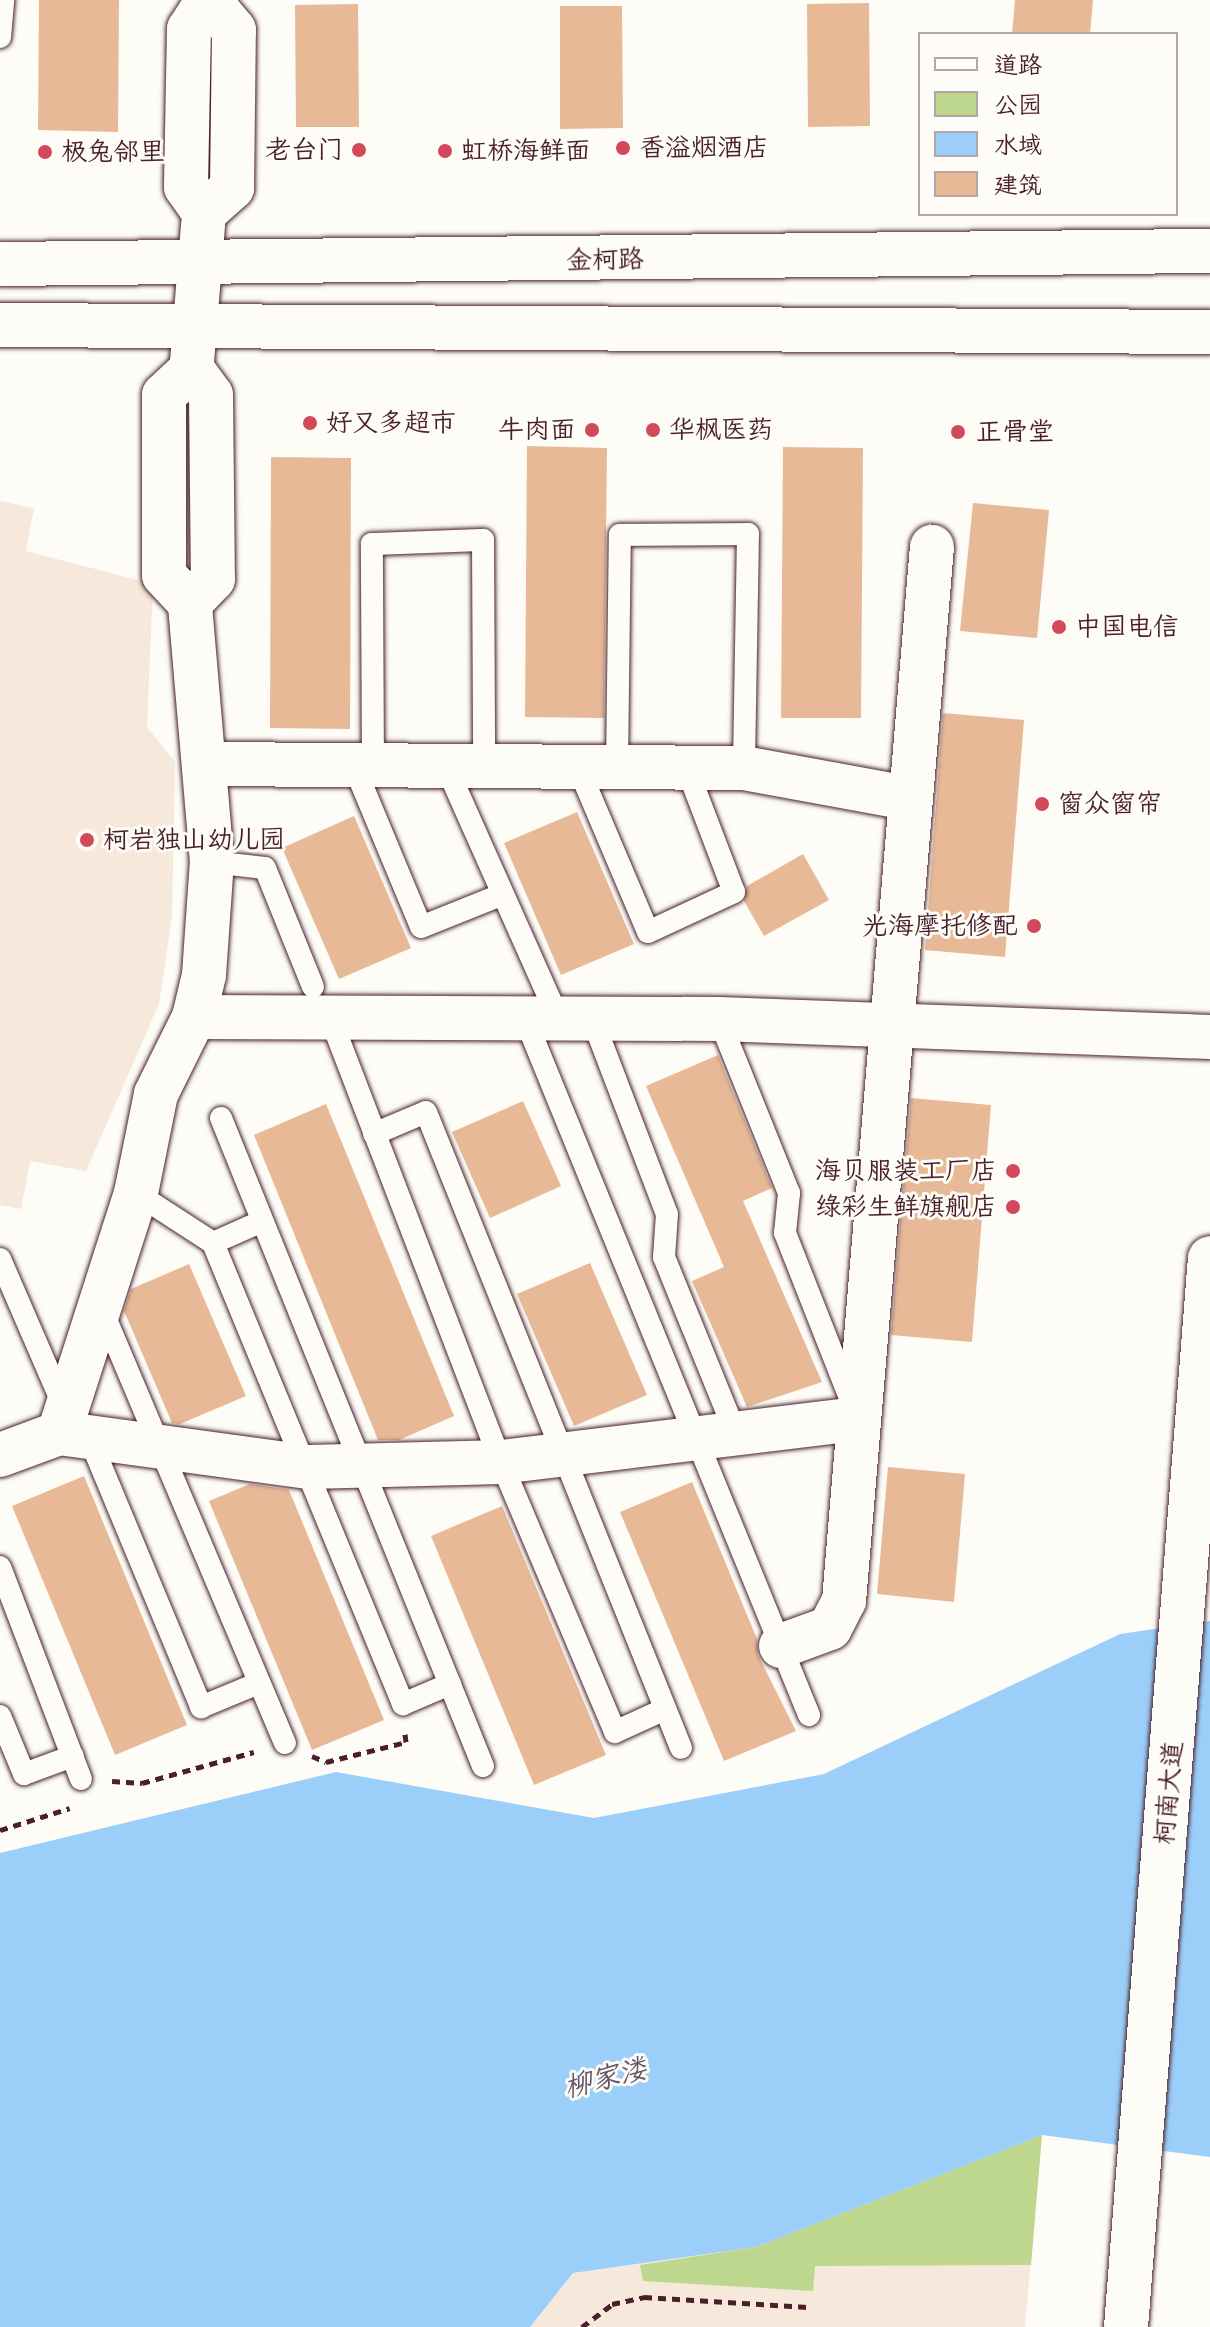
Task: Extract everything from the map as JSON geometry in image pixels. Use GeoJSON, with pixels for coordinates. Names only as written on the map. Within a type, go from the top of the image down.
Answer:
{"type":"FeatureCollection","features":[{"type":"Feature","properties":{"kind":"street"},"geometry":{"type":"LineString","coordinates":[[71,1425],[101,1308],[136,1193],[156,1094],[194,1017],[212,862],[207,764],[190,603],[164,575],[164,395],[192,369],[204,213],[232,188],[234,30],[208,0]]}},
{"type":"Feature","properties":{"kind":"street","name":"金柯路"},"geometry":{"type":"LineString","coordinates":[[0,264],[198,265],[1210,251]]}},
{"type":"Feature","properties":{"kind":"street"},"geometry":{"type":"LineString","coordinates":[[0,325],[1210,332]]}},
{"type":"Feature","properties":{"kind":"street"},"geometry":{"type":"LineString","coordinates":[[781,1646],[830,1628],[841,1617],[908,798],[932,547]]}},
{"type":"Feature","properties":{"kind":"street"},"geometry":{"type":"LineString","coordinates":[[207,764],[744,768],[908,798]]}},
{"type":"Feature","properties":{"kind":"street"},"geometry":{"type":"LineString","coordinates":[[194,1017],[321,1002],[558,1017],[890,1023],[1210,1037]]}},
{"type":"Feature","properties":{"kind":"street","name":"柯南大道"},"geometry":{"type":"LineString","coordinates":[[1126,2327],[1210,1258]]}},
{"type":"Feature","properties":{"kind":"street"},"geometry":{"type":"LineString","coordinates":[[0,1455],[71,1425],[166,1451],[308,1467],[501,1462],[858,1419]]}},
{"type":"Feature","properties":{"kind":"lane"},"geometry":{"type":"LineString","coordinates":[[0,37],[3,0]]}},
{"type":"Feature","properties":{"kind":"lane"},"geometry":{"type":"LineString","coordinates":[[687,769],[734,892],[648,932],[598,767],[620,535],[748,534],[744,768]]}},
{"type":"Feature","properties":{"kind":"lane"},"geometry":{"type":"LineString","coordinates":[[503,894],[421,927],[364,766],[372,544],[483,540],[465,766],[503,894],[558,1017],[667,1214],[664,1257],[736,1434]]}},
{"type":"Feature","properties":{"kind":"lane"},"geometry":{"type":"LineString","coordinates":[[212,862],[265,868],[374,1134],[501,1462],[615,1732],[665,1709]]}},
{"type":"Feature","properties":{"kind":"lane"},"geometry":{"type":"LineString","coordinates":[[558,1017],[692,1439],[809,1715]]}},
{"type":"Feature","properties":{"kind":"lane"},"geometry":{"type":"LineString","coordinates":[[719,1019],[789,1193],[785,1233],[858,1419]]}},
{"type":"Feature","properties":{"kind":"lane"},"geometry":{"type":"LineString","coordinates":[[374,1134],[426,1112],[561,1457],[681,1748]]}},
{"type":"Feature","properties":{"kind":"lane"},"geometry":{"type":"LineString","coordinates":[[221,1118],[260,1222],[483,1766]]}},
{"type":"Feature","properties":{"kind":"lane"},"geometry":{"type":"LineString","coordinates":[[136,1193],[213,1243],[308,1467],[403,1704],[450,1684]]}},
{"type":"Feature","properties":{"kind":"lane"},"geometry":{"type":"LineString","coordinates":[[213,1243],[260,1222]]}},
{"type":"Feature","properties":{"kind":"lane"},"geometry":{"type":"LineString","coordinates":[[0,1259],[71,1425],[201,1707],[259,1683]]}},
{"type":"Feature","properties":{"kind":"lane"},"geometry":{"type":"LineString","coordinates":[[101,1308],[166,1451],[285,1743]]}},
{"type":"Feature","properties":{"kind":"lane"},"geometry":{"type":"LineString","coordinates":[[0,1567],[81,1779]]}},
{"type":"Feature","properties":{"kind":"lane"},"geometry":{"type":"LineString","coordinates":[[0,1716],[24,1774],[73,1756]]}},
{"type":"Feature","properties":{"kind":"path"},"geometry":{"type":"LineString","coordinates":[[0,1830],[69,1812],[81,1779],[142,1783],[285,1743],[326,1762],[406,1742],[403,1704]]}},
{"type":"Feature","properties":{"kind":"path"},"geometry":{"type":"LineString","coordinates":[[582,2327],[612,2304],[644,2297],[808,2307]]}},
{"type":"Feature","properties":{"kind":"shaded area","name":"柯岩独山幼儿园"},"geometry":{"type":"Polygon","coordinates":[[[0,501],[34,508],[26,551],[153,584],[147,727],[175,762],[172,918],[159,1004],[86,1171],[30,1161],[21,1209],[0,1205],[0,501]]]}},
{"type":"Feature","properties":{"kind":"shaded area"},"geometry":{"type":"Polygon","coordinates":[[[1042,2135],[1025,2327],[530,2327],[573,2273],[756,2247],[1042,2135]]]}},
{"type":"Feature","properties":{"kind":"green space"},"geometry":{"type":"Polygon","coordinates":[[[1042,2135],[1031,2265],[815,2266],[813,2291],[643,2281],[640,2265],[756,2247],[1042,2135]]]}},
{"type":"Feature","properties":{"kind":"water","name":"柳家溇"},"geometry":{"type":"Polygon","coordinates":[[[1210,1621],[1210,2157],[1042,2135],[756,2247],[573,2273],[530,2327],[0,2327],[0,1853],[336,1772],[594,1818],[824,1774],[1120,1634],[1210,1621]]]}},
{"type":"Feature","properties":{"kind":"building"},"geometry":{"type":"Polygon","coordinates":[[[39,0],[119,0],[118,132],[38,130],[39,0]]]}},
{"type":"Feature","properties":{"kind":"building"},"geometry":{"type":"Polygon","coordinates":[[[1015,0],[1093,0],[1090,32],[1012,32],[1015,0]]]}},
{"type":"Feature","properties":{"kind":"building"},"geometry":{"type":"Polygon","coordinates":[[[869,3],[870,126],[808,127],[807,4],[869,3]]]}},
{"type":"Feature","properties":{"kind":"building"},"geometry":{"type":"Polygon","coordinates":[[[358,4],[359,127],[296,127],[295,5],[358,4]]]}},
{"type":"Feature","properties":{"kind":"building"},"geometry":{"type":"Polygon","coordinates":[[[560,6],[622,6],[623,128],[560,129],[560,6]]]}},
{"type":"Feature","properties":{"kind":"building"},"geometry":{"type":"Polygon","coordinates":[[[527,446],[607,448],[604,718],[525,717],[527,446]]]}},
{"type":"Feature","properties":{"kind":"building"},"geometry":{"type":"Polygon","coordinates":[[[783,447],[863,448],[861,718],[781,718],[783,447]]]}},
{"type":"Feature","properties":{"kind":"building"},"geometry":{"type":"Polygon","coordinates":[[[271,457],[351,458],[350,729],[270,728],[271,457]]]}},
{"type":"Feature","properties":{"kind":"building"},"geometry":{"type":"Polygon","coordinates":[[[973,503],[1049,510],[1037,638],[960,631],[973,503]]]}},
{"type":"Feature","properties":{"kind":"building"},"geometry":{"type":"Polygon","coordinates":[[[943,713],[1024,720],[1005,957],[925,950],[943,713]]]}},
{"type":"Feature","properties":{"kind":"building"},"geometry":{"type":"Polygon","coordinates":[[[577,812],[634,944],[561,975],[504,843],[577,812]]]}},
{"type":"Feature","properties":{"kind":"building"},"geometry":{"type":"Polygon","coordinates":[[[354,816],[411,948],[339,979],[282,848],[354,816]]]}},
{"type":"Feature","properties":{"kind":"building"},"geometry":{"type":"Polygon","coordinates":[[[803,854],[829,900],[764,936],[744,901],[747,886],[803,854]]]}},
{"type":"Feature","properties":{"kind":"building"},"geometry":{"type":"Polygon","coordinates":[[[718,1055],[772,1188],[743,1201],[822,1382],[747,1407],[692,1281],[724,1267],[646,1086],[718,1055]]]}},
{"type":"Feature","properties":{"kind":"building"},"geometry":{"type":"Polygon","coordinates":[[[911,1098],[991,1105],[972,1342],[891,1335],[911,1098]]]}},
{"type":"Feature","properties":{"kind":"building"},"geometry":{"type":"Polygon","coordinates":[[[523,1101],[561,1186],[490,1218],[452,1132],[523,1101]]]}},
{"type":"Feature","properties":{"kind":"building"},"geometry":{"type":"Polygon","coordinates":[[[326,1104],[454,1416],[399,1440],[378,1440],[254,1135],[326,1104]]]}},
{"type":"Feature","properties":{"kind":"building"},"geometry":{"type":"Polygon","coordinates":[[[590,1263],[647,1395],[574,1426],[517,1294],[590,1263]]]}},
{"type":"Feature","properties":{"kind":"building"},"geometry":{"type":"Polygon","coordinates":[[[189,1264],[246,1396],[180,1424],[172,1423],[124,1311],[131,1289],[189,1264]]]}},
{"type":"Feature","properties":{"kind":"building"},"geometry":{"type":"Polygon","coordinates":[[[888,1467],[965,1474],[954,1602],[877,1594],[888,1467]]]}},
{"type":"Feature","properties":{"kind":"building"},"geometry":{"type":"Polygon","coordinates":[[[84,1476],[187,1725],[115,1755],[12,1506],[84,1476]]]}},
{"type":"Feature","properties":{"kind":"building"},"geometry":{"type":"Polygon","coordinates":[[[692,1482],[757,1639],[758,1655],[796,1731],[724,1761],[620,1512],[692,1482]]]}},
{"type":"Feature","properties":{"kind":"building"},"geometry":{"type":"Polygon","coordinates":[[[250,1484],[289,1490],[384,1720],[312,1750],[209,1501],[250,1484]]]}},
{"type":"Feature","properties":{"kind":"building"},"geometry":{"type":"Polygon","coordinates":[[[502,1506],[606,1755],[534,1785],[431,1536],[502,1506]]]}},
{"type":"Feature","properties":{"kind":"place","name":"香溢烟酒店"},"geometry":{"type":"Point","coordinates":[623,148]}},
{"type":"Feature","properties":{"kind":"place","name":"老台门"},"geometry":{"type":"Point","coordinates":[359,150]}},
{"type":"Feature","properties":{"kind":"place","name":"虹桥海鲜面"},"geometry":{"type":"Point","coordinates":[445,151]}},
{"type":"Feature","properties":{"kind":"place","name":"极兔邻里"},"geometry":{"type":"Point","coordinates":[45,152]}},
{"type":"Feature","properties":{"kind":"place","name":"好又多超市"},"geometry":{"type":"Point","coordinates":[310,423]}},
{"type":"Feature","properties":{"kind":"place","name":"牛肉面"},"geometry":{"type":"Point","coordinates":[592,430]}},
{"type":"Feature","properties":{"kind":"place","name":"华枫医药"},"geometry":{"type":"Point","coordinates":[653,430]}},
{"type":"Feature","properties":{"kind":"place","name":"正骨堂"},"geometry":{"type":"Point","coordinates":[958,432]}},
{"type":"Feature","properties":{"kind":"place","name":"中国电信"},"geometry":{"type":"Point","coordinates":[1059,627]}},
{"type":"Feature","properties":{"kind":"place","name":"窗众窗帘"},"geometry":{"type":"Point","coordinates":[1042,804]}},
{"type":"Feature","properties":{"kind":"place","name":"柯岩独山幼儿园"},"geometry":{"type":"Point","coordinates":[87,840]}},
{"type":"Feature","properties":{"kind":"place","name":"光海摩托修配"},"geometry":{"type":"Point","coordinates":[1034,926]}},
{"type":"Feature","properties":{"kind":"place","name":"海贝服装工厂店"},"geometry":{"type":"Point","coordinates":[1013,1171]}},
{"type":"Feature","properties":{"kind":"place","name":"绿彩生鲜旗舰店"},"geometry":{"type":"Point","coordinates":[1013,1207]}}]}
